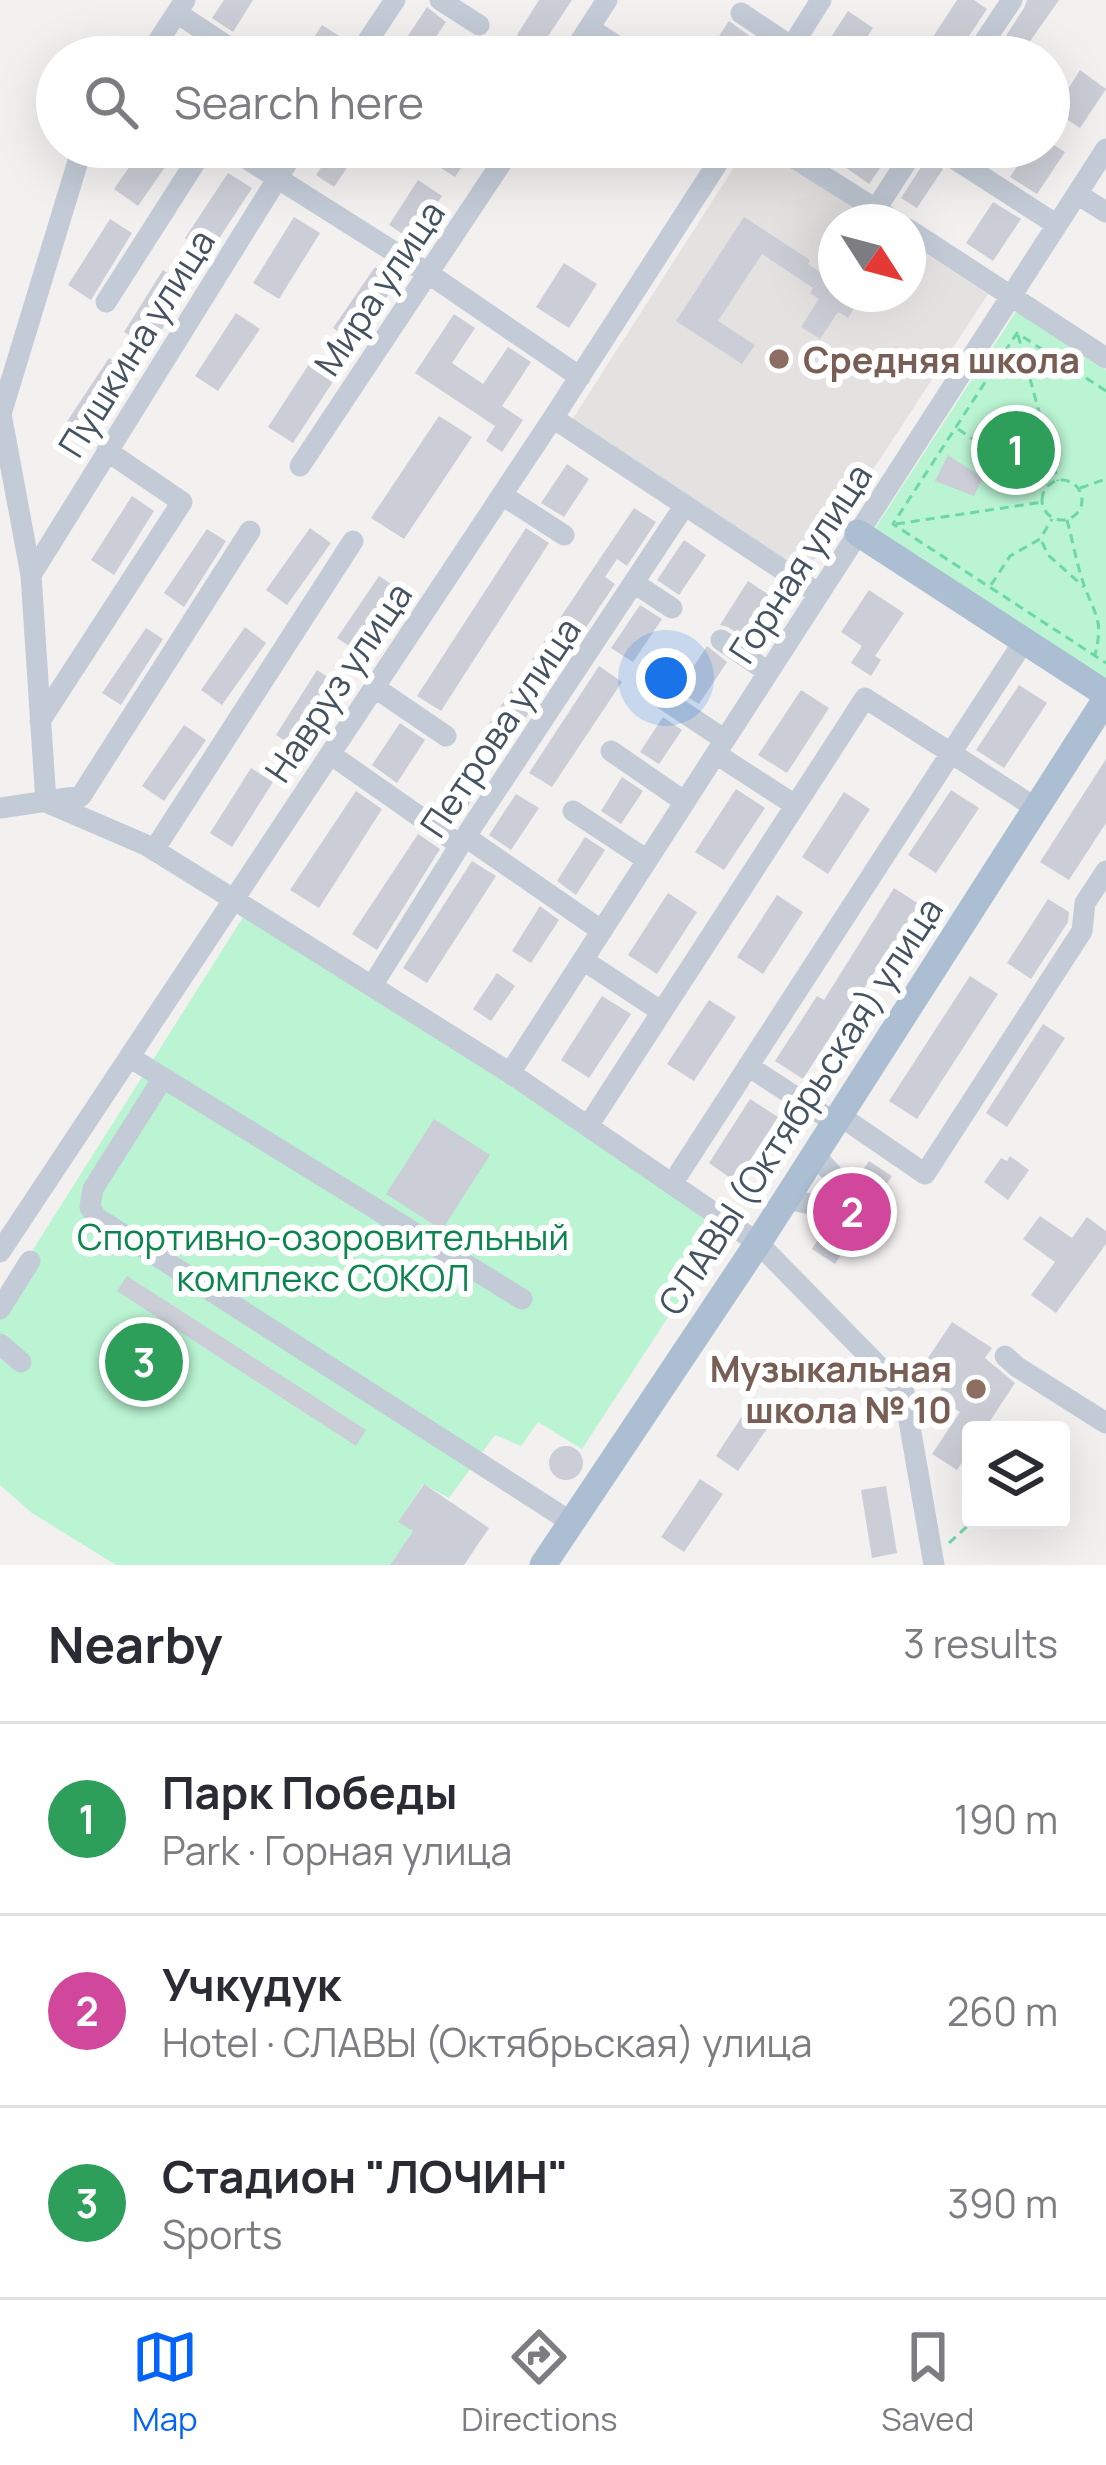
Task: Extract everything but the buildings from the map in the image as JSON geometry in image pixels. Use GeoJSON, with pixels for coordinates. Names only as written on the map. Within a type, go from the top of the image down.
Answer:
{"type":"FeatureCollection","features":[{"type":"Feature","properties":{"kind":"main road"},"geometry":{"type":"LineString","coordinates":[[858,533],[1106,696]]}},
{"type":"Feature","properties":{"kind":"main road","name":"СЛАВЫ (Октябрьская) улица"},"geometry":{"type":"LineString","coordinates":[[547,1560],[758,1243],[1106,696]]}},
{"type":"Feature","properties":{"kind":"street"},"geometry":{"type":"LineString","coordinates":[[377,36],[395,0]]}},
{"type":"Feature","properties":{"kind":"street"},"geometry":{"type":"LineString","coordinates":[[440,0],[479,25]]}},
{"type":"Feature","properties":{"kind":"street"},"geometry":{"type":"LineString","coordinates":[[579,0],[598,14]]}},
{"type":"Feature","properties":{"kind":"street"},"geometry":{"type":"LineString","coordinates":[[798,36],[821,0]]}},
{"type":"Feature","properties":{"kind":"street"},"geometry":{"type":"LineString","coordinates":[[988,36],[1012,0]]}},
{"type":"Feature","properties":{"kind":"street"},"geometry":{"type":"LineString","coordinates":[[162,36],[181,7],[215,36]]}},
{"type":"Feature","properties":{"kind":"street"},"geometry":{"type":"LineString","coordinates":[[741,13],[769,36]]}},
{"type":"Feature","properties":{"kind":"street","name":"Горная улица"},"geometry":{"type":"LineString","coordinates":[[510,1073],[1106,149]]}},
{"type":"Feature","properties":{"kind":"street"},"geometry":{"type":"LineString","coordinates":[[46,802],[31,575],[1,414],[76,168]]}},
{"type":"Feature","properties":{"kind":"street"},"geometry":{"type":"LineString","coordinates":[[106,302],[192,168]]}},
{"type":"Feature","properties":{"kind":"street"},"geometry":{"type":"LineString","coordinates":[[261,168],[580,376]]}},
{"type":"Feature","properties":{"kind":"street","name":"Пушкина улица"},"geometry":{"type":"LineString","coordinates":[[31,575],[284,168]]}},
{"type":"Feature","properties":{"kind":"street","name":"Мира улица"},"geometry":{"type":"LineString","coordinates":[[300,466],[498,168]]}},
{"type":"Feature","properties":{"kind":"street","name":"Навруз улица"},"geometry":{"type":"LineString","coordinates":[[0,1252],[714,168]]}},
{"type":"Feature","properties":{"kind":"street"},"geometry":{"type":"LineString","coordinates":[[811,168],[868,204]]}},
{"type":"Feature","properties":{"kind":"street"},"geometry":{"type":"LineString","coordinates":[[879,204],[902,168]]}},
{"type":"Feature","properties":{"kind":"street"},"geometry":{"type":"LineString","coordinates":[[969,168],[1057,225]]}},
{"type":"Feature","properties":{"kind":"street"},"geometry":{"type":"LineString","coordinates":[[1077,194],[1106,212]]}},
{"type":"Feature","properties":{"kind":"street"},"geometry":{"type":"LineString","coordinates":[[926,240],[1100,353],[1106,329]]}},
{"type":"Feature","properties":{"kind":"street"},"geometry":{"type":"LineString","coordinates":[[553,418],[819,593]]}},
{"type":"Feature","properties":{"kind":"street"},"geometry":{"type":"LineString","coordinates":[[40,721],[182,502],[107,451]]}},
{"type":"Feature","properties":{"kind":"street"},"geometry":{"type":"LineString","coordinates":[[502,495],[564,536]]}},
{"type":"Feature","properties":{"kind":"street","name":"Петрова улица"},"geometry":{"type":"LineString","coordinates":[[372,986],[685,505]]}},
{"type":"Feature","properties":{"kind":"street"},"geometry":{"type":"LineString","coordinates":[[0,808],[81,796],[250,531]]}},
{"type":"Feature","properties":{"kind":"street"},"geometry":{"type":"LineString","coordinates":[[154,850],[353,541]]}},
{"type":"Feature","properties":{"kind":"street"},"geometry":{"type":"LineString","coordinates":[[634,583],[672,608]]}},
{"type":"Feature","properties":{"kind":"street"},"geometry":{"type":"LineString","coordinates":[[721,640],[768,672]]}},
{"type":"Feature","properties":{"kind":"street"},"geometry":{"type":"LineString","coordinates":[[672,1184],[1024,641]]}},
{"type":"Feature","properties":{"kind":"street"},"geometry":{"type":"LineString","coordinates":[[374,687],[446,736]]}},
{"type":"Feature","properties":{"kind":"street"},"geometry":{"type":"LineString","coordinates":[[653,692],[795,806]]}},
{"type":"Feature","properties":{"kind":"street"},"geometry":{"type":"LineString","coordinates":[[588,1126],[865,698],[1034,807]]}},
{"type":"Feature","properties":{"kind":"street"},"geometry":{"type":"LineString","coordinates":[[611,751],[685,802]]}},
{"type":"Feature","properties":{"kind":"street"},"geometry":{"type":"LineString","coordinates":[[330,754],[602,931]]}},
{"type":"Feature","properties":{"kind":"street"},"geometry":{"type":"LineString","coordinates":[[46,802],[154,850],[510,1073],[758,1243],[904,1392],[934,1565]]}},
{"type":"Feature","properties":{"kind":"street"},"geometry":{"type":"LineString","coordinates":[[572,811],[647,860]]}},
{"type":"Feature","properties":{"kind":"street"},"geometry":{"type":"LineString","coordinates":[[748,1066],[925,1174],[1082,931],[1085,903],[1106,871]]}},
{"type":"Feature","properties":{"kind":"street"},"geometry":{"type":"LineString","coordinates":[[583,960],[662,1012]]}},
{"type":"Feature","properties":{"kind":"street"},"geometry":{"type":"LineString","coordinates":[[131,1058],[522,1299]]}},
{"type":"Feature","properties":{"kind":"street"},"geometry":{"type":"LineString","coordinates":[[163,1078],[93,1190],[89,1201],[96,1217],[571,1522]]}},
{"type":"Feature","properties":{"kind":"street"},"geometry":{"type":"LineString","coordinates":[[785,1199],[815,1207],[835,1196],[836,1178],[814,1154]]}},
{"type":"Feature","properties":{"kind":"street"},"geometry":{"type":"LineString","coordinates":[[0,1309],[30,1261]]}},
{"type":"Feature","properties":{"kind":"street"},"geometry":{"type":"LineString","coordinates":[[0,1344],[21,1361]]}},
{"type":"Feature","properties":{"kind":"street"},"geometry":{"type":"LineString","coordinates":[[1005,1356],[1106,1423]]}},
{"type":"Feature","properties":{"kind":"path"},"geometry":{"type":"LineString","coordinates":[[1017,333],[1106,391]]}},
{"type":"Feature","properties":{"kind":"path"},"geometry":{"type":"LineString","coordinates":[[893,524],[1017,333]]}},
{"type":"Feature","properties":{"kind":"path"},"geometry":{"type":"LineString","coordinates":[[1017,333],[1058,481]]}},
{"type":"Feature","properties":{"kind":"path"},"geometry":{"type":"LineString","coordinates":[[956,427],[1046,489]]}},
{"type":"Feature","properties":{"kind":"path"},"geometry":{"type":"LineString","coordinates":[[1078,489],[1106,479]]}},
{"type":"Feature","properties":{"kind":"path"},"geometry":{"type":"LineString","coordinates":[[1058,481],[1078,489],[1081,507],[1066,520],[1053,518],[1042,502],[1046,489],[1058,481]]}},
{"type":"Feature","properties":{"kind":"path"},"geometry":{"type":"LineString","coordinates":[[893,524],[1042,502]]}},
{"type":"Feature","properties":{"kind":"path"},"geometry":{"type":"LineString","coordinates":[[989,587],[1010,556],[1040,539],[1053,518]]}},
{"type":"Feature","properties":{"kind":"path"},"geometry":{"type":"LineString","coordinates":[[1066,520],[1085,588],[1098,613],[1101,631],[1095,656]]}},
{"type":"Feature","properties":{"kind":"path"},"geometry":{"type":"LineString","coordinates":[[893,524],[1106,663]]}},
{"type":"Feature","properties":{"kind":"path"},"geometry":{"type":"LineString","coordinates":[[1040,539],[1048,555],[1085,588]]}},
{"type":"Feature","properties":{"kind":"shaded area","name":"Средняя школа"},"geometry":{"type":"Polygon","coordinates":[[[734,168],[792,168],[848,204],[818,204],[818,312],[926,312],[926,254],[988,294],[806,572],[570,423],[734,168]]]}},
{"type":"Feature","properties":{"kind":"green space"},"geometry":{"type":"Polygon","coordinates":[[[1017,310],[1106,370],[1106,679],[874,530],[1017,310]]]}},
{"type":"Feature","properties":{"kind":"green space","name":"Спортивно-озоровительный комплекс СОКОЛ"},"geometry":{"type":"Polygon","coordinates":[[[245,914],[549,1107],[725,1230],[582,1449],[538,1422],[521,1446],[495,1435],[449,1498],[423,1484],[399,1521],[413,1531],[390,1565],[116,1565],[32,1513],[0,1485],[0,1302],[245,914]]]}},
{"type":"Feature","properties":{"kind":"place","name":"Средняя школа"},"geometry":{"type":"Point","coordinates":[779,359]}},
{"type":"Feature","properties":{"kind":"place","name":"Парк Победы"},"geometry":{"type":"Point","coordinates":[1016,450]}},
{"type":"Feature","properties":{"kind":"place","name":"Учкудук"},"geometry":{"type":"Point","coordinates":[852,1212]}},
{"type":"Feature","properties":{"kind":"place","name":"Стадион \"ЛОЧИН\""},"geometry":{"type":"Point","coordinates":[144,1362]}},
{"type":"Feature","properties":{"kind":"place","name":"Музыкальная школа № 10"},"geometry":{"type":"Point","coordinates":[976,1389]}}]}
